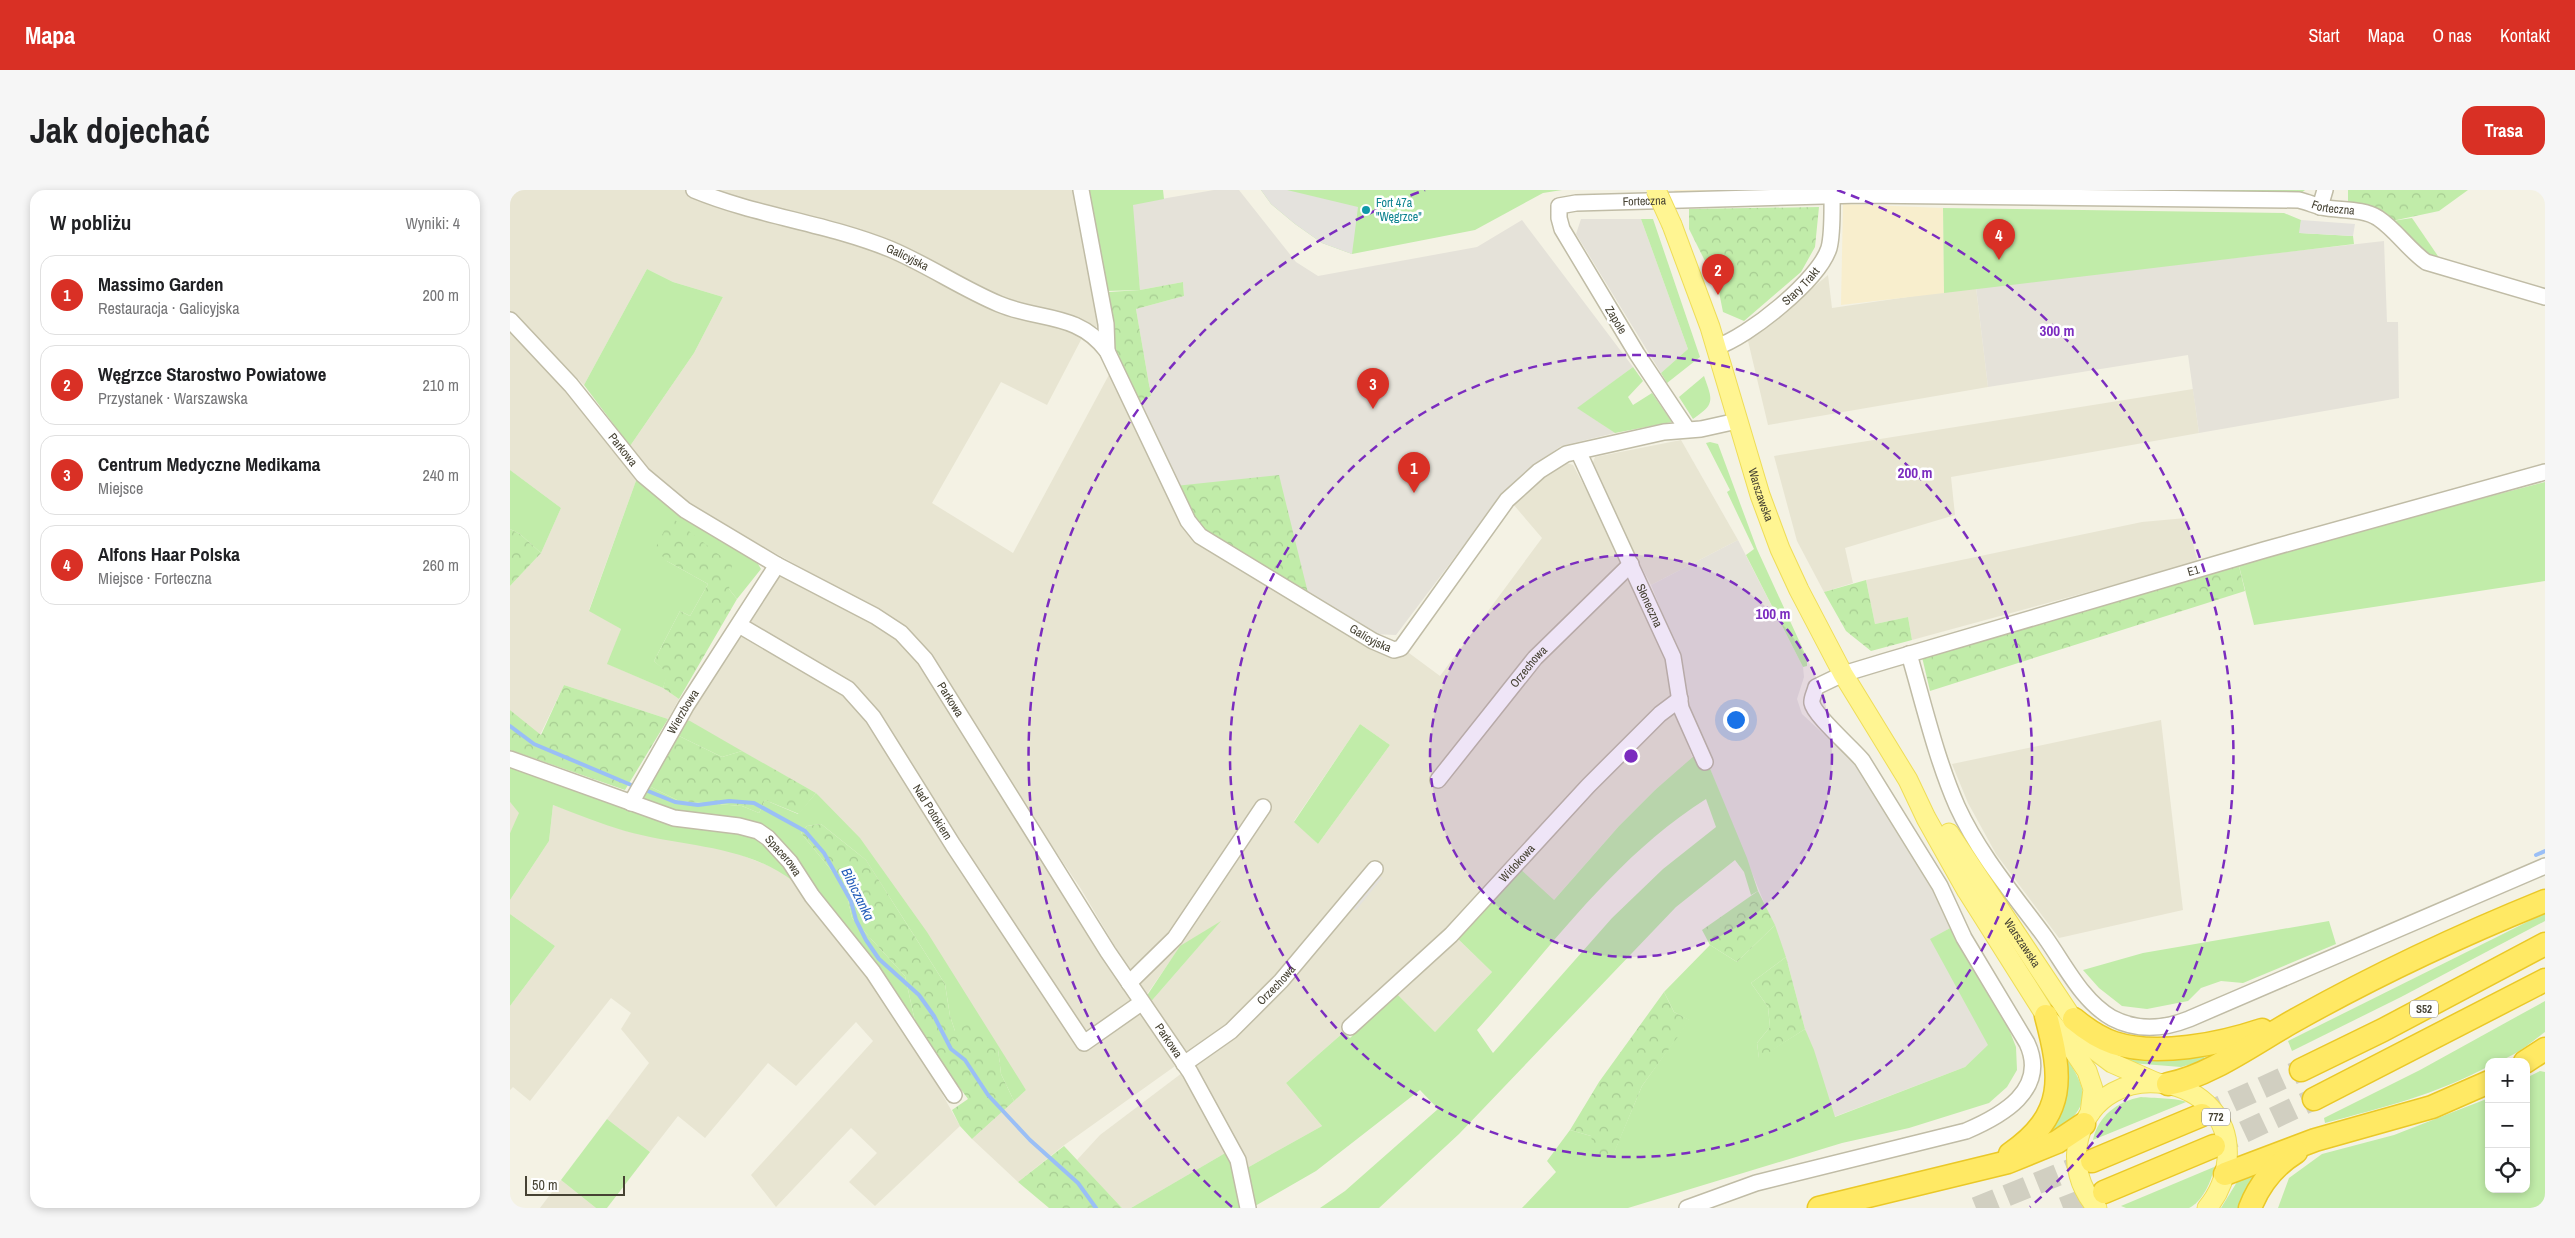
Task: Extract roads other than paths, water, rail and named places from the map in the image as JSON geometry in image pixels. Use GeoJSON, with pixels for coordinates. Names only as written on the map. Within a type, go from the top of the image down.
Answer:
{"type":"FeatureCollection","features":[{"type":"Feature","properties":{"kind":"highway"},"geometry":{"type":"LineString","coordinates":[[2162,1083],[2186,1079],[2253,1046],[2299,1018],[2456,939],[2545,901]]}},
{"type":"Feature","properties":{"kind":"highway","name":"S52"},"geometry":{"type":"LineString","coordinates":[[2301,1070],[2384,1030],[2545,944]]}},
{"type":"Feature","properties":{"kind":"highway","name":"S52"},"geometry":{"type":"LineString","coordinates":[[2314,1099],[2545,980]]}},
{"type":"Feature","properties":{"kind":"highway"},"geometry":{"type":"LineString","coordinates":[[1984,1168],[2008,1155],[2028,1140],[2039,1129],[2049,1112],[2056,1088],[2057,1062],[2046,1016]]}},
{"type":"Feature","properties":{"kind":"highway"},"geometry":{"type":"LineString","coordinates":[[2074,1019],[2111,1042],[2152,1048],[2220,1042],[2299,1018]]}},
{"type":"Feature","properties":{"kind":"highway"},"geometry":{"type":"LineString","coordinates":[[2530,1059],[2545,1049]]}},
{"type":"Feature","properties":{"kind":"highway"},"geometry":{"type":"LineString","coordinates":[[2220,1191],[2315,1140],[2415,1113],[2485,1084]]}},
{"type":"Feature","properties":{"kind":"highway"},"geometry":{"type":"LineString","coordinates":[[2092,1160],[2202,1115]]}},
{"type":"Feature","properties":{"kind":"highway"},"geometry":{"type":"LineString","coordinates":[[1819,1208],[2008,1162],[2049,1146],[2087,1119]]}},
{"type":"Feature","properties":{"kind":"highway"},"geometry":{"type":"LineString","coordinates":[[2250,1208],[2261,1186],[2276,1168],[2291,1155],[2315,1140]]}},
{"type":"Feature","properties":{"kind":"highway"},"geometry":{"type":"LineString","coordinates":[[2100,1200],[2214,1146]]}},
{"type":"Feature","properties":{"kind":"main road","name":"Warszawska"},"geometry":{"type":"LineString","coordinates":[[1656,190],[1672,225],[1716,347],[1737,421],[1780,549],[1798,590],[1843,674],[1908,780],[1926,818],[1967,891],[2046,1016],[2067,1041],[2090,1077],[2093,1095],[2087,1119]]}},
{"type":"Feature","properties":{"kind":"main road","name":"Warszawska"},"geometry":{"type":"LineString","coordinates":[[1908,780],[1935,811],[2092,1048],[2105,1060],[2162,1083]]}},
{"type":"Feature","properties":{"kind":"main road","name":"772"},"geometry":{"type":"LineString","coordinates":[[2100,1200],[2086,1193],[2078,1172],[2078,1141],[2087,1119],[2103,1098],[2130,1084],[2162,1083],[2194,1095],[2211,1110],[2218,1120],[2226,1142],[2220,1191]]}},
{"type":"Feature","properties":{"kind":"main road"},"geometry":{"type":"LineString","coordinates":[[2207,1208],[2220,1191]]}},
{"type":"Feature","properties":{"kind":"street","name":"Galicyjska"},"geometry":{"type":"LineString","coordinates":[[694,190],[743,208],[814,225],[890,249],[1000,304],[1081,326],[1096,336],[1107,351],[1188,521],[1200,536],[1373,641],[1394,650],[1402,648],[1507,500],[1539,471],[1566,454],[1579,453],[1664,432],[1687,429],[1701,430],[1737,421]]}},
{"type":"Feature","properties":{"kind":"street","name":"Galicyjska"},"geometry":{"type":"LineString","coordinates":[[1081,190],[1106,324],[1107,351]]}},
{"type":"Feature","properties":{"kind":"street"},"geometry":{"type":"LineString","coordinates":[[2320,207],[2325,190]]}},
{"type":"Feature","properties":{"kind":"street","name":"Forteczna"},"geometry":{"type":"LineString","coordinates":[[1559,206],[1576,203],[1832,193],[2299,200],[2320,207],[2355,211],[2376,217],[2392,229],[2414,254],[2426,262],[2545,297]]}},
{"type":"Feature","properties":{"kind":"street","name":"Stary Trakt"},"geometry":{"type":"LineString","coordinates":[[1716,347],[1742,335],[1808,282],[1829,247],[1832,193]]}},
{"type":"Feature","properties":{"kind":"street","name":"Zapole"},"geometry":{"type":"LineString","coordinates":[[1559,206],[1559,218],[1562,229],[1637,354],[1687,429]]}},
{"type":"Feature","properties":{"kind":"street","name":"Parkowa"},"geometry":{"type":"LineString","coordinates":[[510,320],[571,385],[643,475],[684,510],[777,565],[875,616],[901,633],[925,658],[1141,1003],[1184,1064],[1238,1160],[1248,1208]]}},
{"type":"Feature","properties":{"kind":"street","name":"Słoneczna"},"geometry":{"type":"LineString","coordinates":[[1579,453],[1673,656],[1681,708],[1705,762]]}},
{"type":"Feature","properties":{"kind":"street","name":"E1"},"geometry":{"type":"LineString","coordinates":[[1687,1208],[1756,1183],[1966,1131],[1998,1116],[2012,1106],[2024,1091],[2029,1080],[2032,1053],[1964,938],[1940,886],[1862,760],[1817,714],[1812,702],[1816,687],[1843,674],[1910,654],[2378,518],[2545,472]]}},
{"type":"Feature","properties":{"kind":"street"},"geometry":{"type":"LineString","coordinates":[[2378,518],[2420,496]]}},
{"type":"Feature","properties":{"kind":"street","name":"Orzechowa"},"geometry":{"type":"LineString","coordinates":[[1438,780],[1535,658],[1630,564]]}},
{"type":"Feature","properties":{"kind":"street"},"geometry":{"type":"LineString","coordinates":[[739,625],[777,565]]}},
{"type":"Feature","properties":{"kind":"street","name":"Wierzbowa"},"geometry":{"type":"LineString","coordinates":[[633,799],[686,706],[739,625]]}},
{"type":"Feature","properties":{"kind":"street","name":"Nad Potokiem"},"geometry":{"type":"LineString","coordinates":[[739,625],[848,689],[873,717],[958,853],[1084,1044],[1141,1003]]}},
{"type":"Feature","properties":{"kind":"street"},"geometry":{"type":"LineString","coordinates":[[1910,654],[1945,775],[1970,831],[2014,899],[2084,994],[2102,1010],[2125,1024],[2153,1028],[2189,1019],[2545,866]]}},
{"type":"Feature","properties":{"kind":"street","name":"Widokowa"},"geometry":{"type":"LineString","coordinates":[[1350,1026],[1451,935],[1588,786],[1660,714],[1680,699]]}},
{"type":"Feature","properties":{"kind":"street","name":"Spacerowa"},"geometry":{"type":"LineString","coordinates":[[510,759],[633,799],[674,818],[739,826],[758,832],[768,838],[790,862],[812,896],[873,972],[954,1095]]}},
{"type":"Feature","properties":{"kind":"street"},"geometry":{"type":"LineString","coordinates":[[1129,983],[1175,938],[1262,807]]}},
{"type":"Feature","properties":{"kind":"street","name":"Orzechowa"},"geometry":{"type":"LineString","coordinates":[[1184,1064],[1231,1031],[1281,981],[1375,869]]}},
{"type":"Feature","properties":{"kind":"waterway","name":"Bibiczanka"},"geometry":{"type":"LineString","coordinates":[[510,726],[534,744],[636,787]]}},
{"type":"Feature","properties":{"kind":"waterway","name":"Bibiczanka"},"geometry":{"type":"LineString","coordinates":[[643,789],[675,802],[698,805],[729,801],[754,803],[805,831],[824,853],[851,901],[856,920],[866,940],[879,959],[919,995],[934,1016],[951,1049],[965,1060],[988,1095],[1030,1140],[1078,1183],[1096,1208]]}},
{"type":"Feature","properties":{"kind":"waterway"},"geometry":{"type":"LineString","coordinates":[[2536,855],[2545,851]]}},
{"type":"Feature","properties":{"kind":"tunnel"},"geometry":{"type":"LineString","coordinates":[[2202,1115],[2301,1070]]}},
{"type":"Feature","properties":{"kind":"tunnel"},"geometry":{"type":"LineString","coordinates":[[2214,1146],[2314,1099]]}},
{"type":"Feature","properties":{"kind":"tunnel"},"geometry":{"type":"LineString","coordinates":[[1976,1208],[2092,1161]]}},
{"type":"Feature","properties":{"kind":"tunnel"},"geometry":{"type":"LineString","coordinates":[[2063,1208],[2104,1192]]}},
{"type":"Feature","properties":{"kind":"place","name":"Fort 47a \"Węgrzce\""},"geometry":{"type":"Point","coordinates":[1366,210]}},
{"type":"Feature","properties":{"kind":"place","name":"Alfons Haar Polska"},"geometry":{"type":"Point","coordinates":[1999,260]}},
{"type":"Feature","properties":{"kind":"place","name":"Węgrzce Starostwo Powiatowe"},"geometry":{"type":"Point","coordinates":[1718,295]}},
{"type":"Feature","properties":{"kind":"place","name":"Centrum Medyczne Medikama"},"geometry":{"type":"Point","coordinates":[1373,409]}},
{"type":"Feature","properties":{"kind":"place","name":"Massimo Garden"},"geometry":{"type":"Point","coordinates":[1414,493]}}]}
